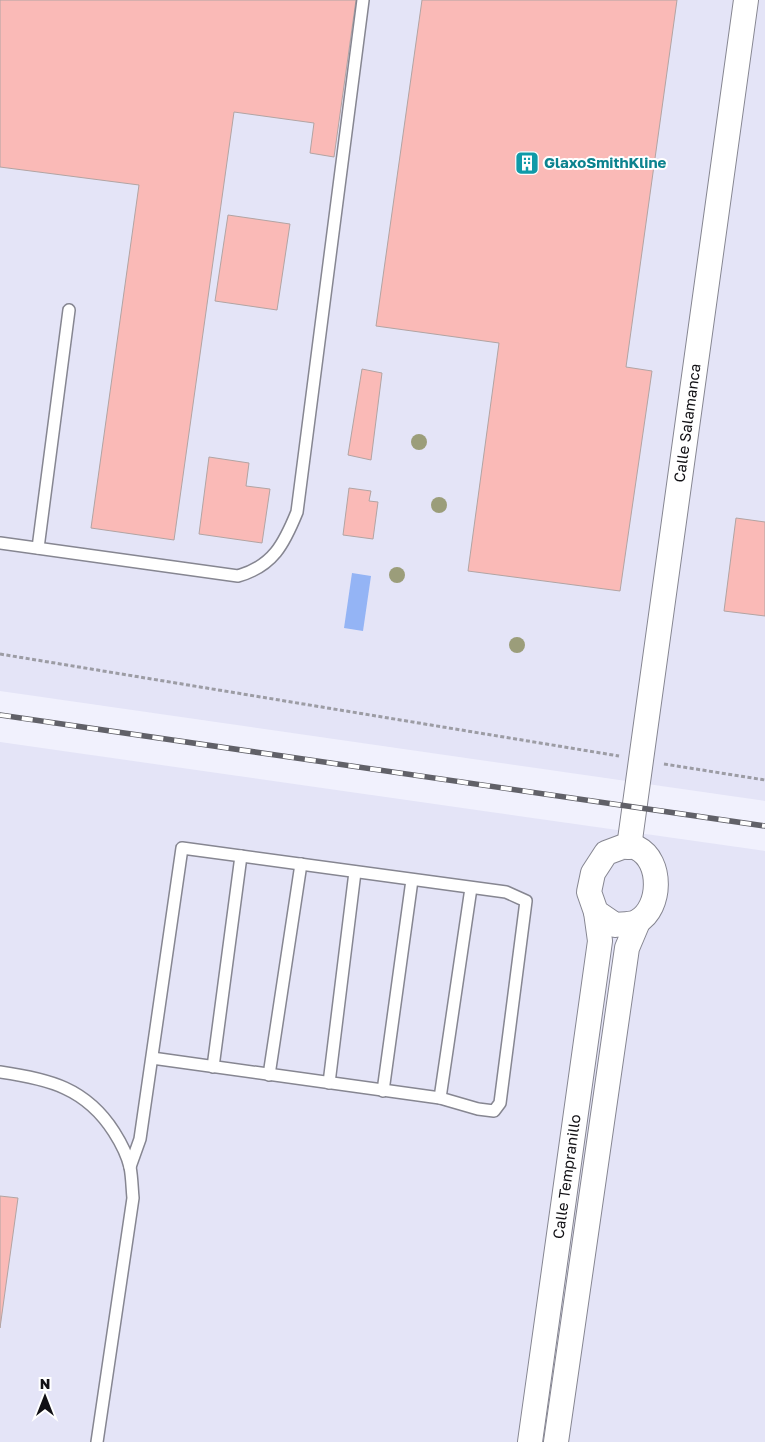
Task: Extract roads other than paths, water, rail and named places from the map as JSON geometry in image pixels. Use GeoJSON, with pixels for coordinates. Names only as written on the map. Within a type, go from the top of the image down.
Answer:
{"type":"FeatureCollection","features":[{"type":"Feature","properties":{"kind":"street","name":"Calle Salamanca"},"geometry":{"type":"LineString","coordinates":[[628,847],[746,0]]}},
{"type":"Feature","properties":{"kind":"street"},"geometry":{"type":"LineString","coordinates":[[622,847],[628,847],[636,848],[647,856],[656,878],[653,906],[638,922],[615,925],[596,912],[589,892],[593,873],[606,853],[622,847]]}},
{"type":"Feature","properties":{"kind":"street","name":"Calle Tempranillo"},"geometry":{"type":"LineString","coordinates":[[530,1442],[600,942],[596,912]]}},
{"type":"Feature","properties":{"kind":"street","name":"Calle Tempranillo"},"geometry":{"type":"LineString","coordinates":[[556,1442],[627,948],[638,922]]}},
{"type":"Feature","properties":{"kind":"lane"},"geometry":{"type":"LineString","coordinates":[[0,543],[238,576],[255,572],[286,541],[296,512],[363,0]]}},
{"type":"Feature","properties":{"kind":"lane"},"geometry":{"type":"LineString","coordinates":[[38,548],[69,310]]}},
{"type":"Feature","properties":{"kind":"lane"},"geometry":{"type":"LineString","coordinates":[[130,1167],[140,1139],[182,848],[506,892],[526,901],[500,1103],[494,1111],[478,1110],[440,1098],[152,1058]]}},
{"type":"Feature","properties":{"kind":"lane"},"geometry":{"type":"LineString","coordinates":[[213,1066],[241,856]]}},
{"type":"Feature","properties":{"kind":"lane"},"geometry":{"type":"LineString","coordinates":[[269,1075],[301,864]]}},
{"type":"Feature","properties":{"kind":"lane"},"geometry":{"type":"LineString","coordinates":[[329,1083],[355,872]]}},
{"type":"Feature","properties":{"kind":"lane"},"geometry":{"type":"LineString","coordinates":[[383,1090],[412,880]]}},
{"type":"Feature","properties":{"kind":"lane"},"geometry":{"type":"LineString","coordinates":[[440,1098],[471,888]]}},
{"type":"Feature","properties":{"kind":"lane"},"geometry":{"type":"LineString","coordinates":[[0,1072],[58,1085],[86,1099],[105,1118],[122,1144],[130,1167],[132,1198],[97,1442]]}},
{"type":"Feature","properties":{"kind":"water"},"geometry":{"type":"Polygon","coordinates":[[[352,573],[371,576],[363,631],[344,628],[352,573]]]}},
{"type":"Feature","properties":{"kind":"railway"},"geometry":{"type":"LineString","coordinates":[[0,715],[765,826]]}},
{"type":"Feature","properties":{"kind":"place","name":"GlaxoSmithKline"},"geometry":{"type":"Point","coordinates":[527,163]}}]}
